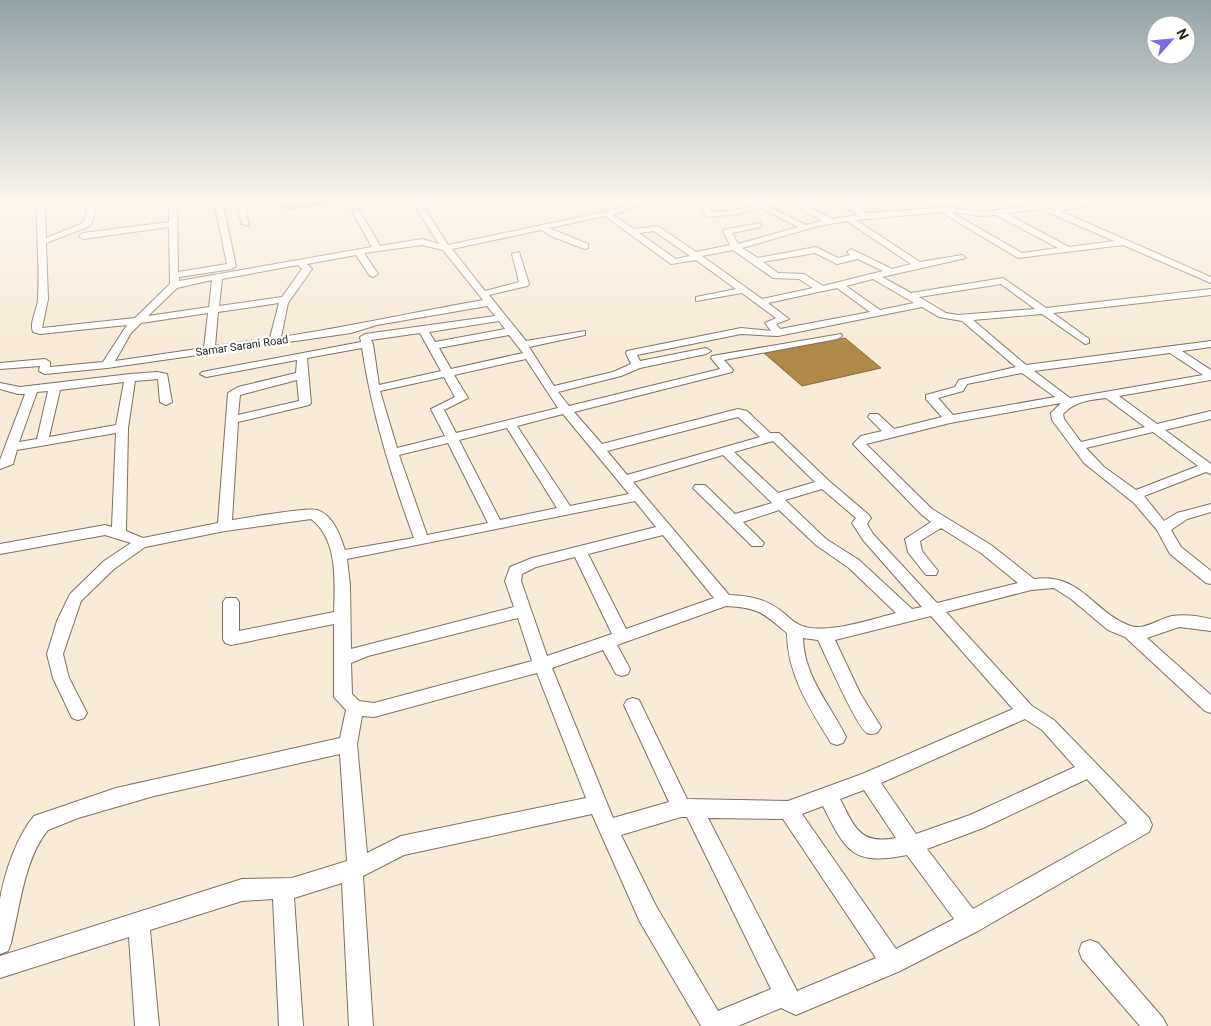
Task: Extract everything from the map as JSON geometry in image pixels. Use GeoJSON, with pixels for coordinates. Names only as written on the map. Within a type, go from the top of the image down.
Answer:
{"type":"FeatureCollection","features":[{"type":"Feature","properties":{"kind":"street"},"geometry":{"type":"LineString","coordinates":[[42,249],[43,301],[37,330],[44,331],[137,320],[286,299]]}},
{"type":"Feature","properties":{"kind":"street"},"geometry":{"type":"LineString","coordinates":[[173,249],[174,286]]}},
{"type":"Feature","properties":{"kind":"street"},"geometry":{"type":"LineString","coordinates":[[174,275],[232,266],[228,249]]}},
{"type":"Feature","properties":{"kind":"street"},"geometry":{"type":"LineString","coordinates":[[107,365],[127,331],[174,286],[378,249]]}},
{"type":"Feature","properties":{"kind":"street"},"geometry":{"type":"LineString","coordinates":[[447,249],[526,350],[550,390],[726,600]]}},
{"type":"Feature","properties":{"kind":"street","name":"Samar Sarani Road"},"geometry":{"type":"LineString","coordinates":[[0,366],[45,362],[45,371],[107,365],[275,341],[366,336],[375,322],[486,298],[524,284],[515,249]]}},
{"type":"Feature","properties":{"kind":"street"},"geometry":{"type":"LineString","coordinates":[[656,249],[674,262],[727,249]]}},
{"type":"Feature","properties":{"kind":"street"},"geometry":{"type":"LineString","coordinates":[[686,249],[784,319],[770,323],[778,333]]}},
{"type":"Feature","properties":{"kind":"street"},"geometry":{"type":"LineString","coordinates":[[738,249],[776,276],[801,276],[821,289]]}},
{"type":"Feature","properties":{"kind":"street"},"geometry":{"type":"LineString","coordinates":[[845,249],[891,272]]}},
{"type":"Feature","properties":{"kind":"street"},"geometry":{"type":"LineString","coordinates":[[894,249],[918,265]]}},
{"type":"Feature","properties":{"kind":"street"},"geometry":{"type":"LineString","coordinates":[[1008,249],[1018,255],[1029,257],[1076,249]]}},
{"type":"Feature","properties":{"kind":"street"},"geometry":{"type":"LineString","coordinates":[[1141,249],[1211,280]]}},
{"type":"Feature","properties":{"kind":"street"},"geometry":{"type":"LineString","coordinates":[[756,261],[815,250],[836,261],[858,256]]}},
{"type":"Feature","properties":{"kind":"street"},"geometry":{"type":"LineString","coordinates":[[359,252],[372,274]]}},
{"type":"Feature","properties":{"kind":"street"},"geometry":{"type":"LineString","coordinates":[[760,302],[918,265],[962,258]]}},
{"type":"Feature","properties":{"kind":"street"},"geometry":{"type":"LineString","coordinates":[[275,341],[276,325],[286,299],[307,269],[300,262]]}},
{"type":"Feature","properties":{"kind":"street"},"geometry":{"type":"LineString","coordinates":[[875,276],[946,316],[965,318],[1211,292]]}},
{"type":"Feature","properties":{"kind":"street"},"geometry":{"type":"LineString","coordinates":[[209,351],[217,278]]}},
{"type":"Feature","properties":{"kind":"street"},"geometry":{"type":"LineString","coordinates":[[911,296],[969,285],[1002,282],[1084,341]]}},
{"type":"Feature","properties":{"kind":"street"},"geometry":{"type":"LineString","coordinates":[[839,285],[878,313]]}},
{"type":"Feature","properties":{"kind":"street"},"geometry":{"type":"LineString","coordinates":[[699,299],[743,290]]}},
{"type":"Feature","properties":{"kind":"street"},"geometry":{"type":"LineString","coordinates":[[636,365],[631,353],[741,331],[778,333],[924,304]]}},
{"type":"Feature","properties":{"kind":"street"},"geometry":{"type":"LineString","coordinates":[[965,318],[1024,369],[1066,401]]}},
{"type":"Feature","properties":{"kind":"street"},"geometry":{"type":"LineString","coordinates":[[206,374],[302,356],[366,336],[423,330],[507,325]]}},
{"type":"Feature","properties":{"kind":"street"},"geometry":{"type":"LineString","coordinates":[[433,346],[507,325]]}},
{"type":"Feature","properties":{"kind":"street"},"geometry":{"type":"LineString","coordinates":[[423,330],[449,372],[462,398],[437,409],[450,439],[496,525]]}},
{"type":"Feature","properties":{"kind":"street"},"geometry":{"type":"LineString","coordinates":[[374,389],[449,372],[581,333]]}},
{"type":"Feature","properties":{"kind":"street"},"geometry":{"type":"LineString","coordinates":[[366,336],[374,389],[392,454],[422,541]]}},
{"type":"Feature","properties":{"kind":"street"},"geometry":{"type":"LineString","coordinates":[[392,454],[728,370],[716,358],[837,336]]}},
{"type":"Feature","properties":{"kind":"street"},"geometry":{"type":"LineString","coordinates":[[950,418],[930,397],[959,389],[963,382],[1024,369],[1211,344]]}},
{"type":"Feature","properties":{"kind":"street"},"geometry":{"type":"LineString","coordinates":[[1172,350],[1211,376]]}},
{"type":"Feature","properties":{"kind":"street"},"geometry":{"type":"LineString","coordinates":[[550,390],[616,374],[636,365],[706,351]]}},
{"type":"Feature","properties":{"kind":"street"},"geometry":{"type":"LineString","coordinates":[[232,420],[305,403],[302,356]]}},
{"type":"Feature","properties":{"kind":"street"},"geometry":{"type":"LineString","coordinates":[[226,526],[234,394],[242,389],[302,374]]}},
{"type":"Feature","properties":{"kind":"street"},"geometry":{"type":"LineString","coordinates":[[0,386],[11,387],[18,392],[158,375],[163,376],[166,402]]}},
{"type":"Feature","properties":{"kind":"street"},"geometry":{"type":"LineString","coordinates":[[1031,585],[986,548],[927,512],[858,444],[865,439],[950,418],[1066,401],[1211,376]]}},
{"type":"Feature","properties":{"kind":"street"},"geometry":{"type":"LineString","coordinates":[[119,533],[122,428],[130,378]]}},
{"type":"Feature","properties":{"kind":"street"},"geometry":{"type":"LineString","coordinates":[[42,442],[55,387]]}},
{"type":"Feature","properties":{"kind":"street"},"geometry":{"type":"LineString","coordinates":[[0,465],[8,461],[11,447],[32,390]]}},
{"type":"Feature","properties":{"kind":"street"},"geometry":{"type":"LineString","coordinates":[[1109,394],[1209,468]]}},
{"type":"Feature","properties":{"kind":"street"},"geometry":{"type":"LineString","coordinates":[[1066,401],[1057,414],[1058,420],[1089,460],[1102,472],[1135,495],[1149,509],[1154,519],[1163,528],[1164,536],[1177,552],[1211,579]]}},
{"type":"Feature","properties":{"kind":"street"},"geometry":{"type":"LineString","coordinates":[[598,449],[738,413],[743,414],[768,438]]}},
{"type":"Feature","properties":{"kind":"street"},"geometry":{"type":"LineString","coordinates":[[1079,446],[1211,415]]}},
{"type":"Feature","properties":{"kind":"street"},"geometry":{"type":"LineString","coordinates":[[874,416],[891,433]]}},
{"type":"Feature","properties":{"kind":"street"},"geometry":{"type":"LineString","coordinates":[[510,424],[566,511]]}},
{"type":"Feature","properties":{"kind":"street"},"geometry":{"type":"LineString","coordinates":[[11,447],[122,428]]}},
{"type":"Feature","properties":{"kind":"street"},"geometry":{"type":"LineString","coordinates":[[624,480],[775,436],[824,484],[864,518],[859,523],[862,529],[1026,712],[1048,725],[1142,825],[970,923],[892,963],[796,1004],[786,995],[633,704]]}},
{"type":"Feature","properties":{"kind":"street"},"geometry":{"type":"LineString","coordinates":[[726,450],[821,542],[854,564],[909,616]]}},
{"type":"Feature","properties":{"kind":"street"},"geometry":{"type":"LineString","coordinates":[[1135,495],[1209,468]]}},
{"type":"Feature","properties":{"kind":"street"},"geometry":{"type":"LineString","coordinates":[[733,520],[824,484]]}},
{"type":"Feature","properties":{"kind":"street"},"geometry":{"type":"LineString","coordinates":[[700,488],[757,543]]}},
{"type":"Feature","properties":{"kind":"street"},"geometry":{"type":"LineString","coordinates":[[338,556],[422,541],[638,496]]}},
{"type":"Feature","properties":{"kind":"street"},"geometry":{"type":"LineString","coordinates":[[1163,528],[1182,516],[1211,508]]}},
{"type":"Feature","properties":{"kind":"street"},"geometry":{"type":"LineString","coordinates":[[78,713],[61,678],[55,654],[65,622],[76,598],[109,565],[141,543],[226,526],[314,514],[327,524],[338,556],[344,590],[342,616],[343,697],[355,708],[374,710],[542,665],[726,600],[755,602],[775,614],[796,631],[824,635],[839,634],[1031,585],[1056,583],[1092,606],[1110,622],[1131,633],[1211,706]]}},
{"type":"Feature","properties":{"kind":"street"},"geometry":{"type":"LineString","coordinates":[[931,571],[915,552],[912,539],[941,522]]}},
{"type":"Feature","properties":{"kind":"street"},"geometry":{"type":"LineString","coordinates":[[667,529],[532,563],[515,571],[513,581],[542,665],[608,829],[648,914],[714,1025],[786,995]]}},
{"type":"Feature","properties":{"kind":"street"},"geometry":{"type":"LineString","coordinates":[[0,549],[105,530],[119,533],[141,543]]}},
{"type":"Feature","properties":{"kind":"street"},"geometry":{"type":"LineString","coordinates":[[580,551],[615,639],[622,669]]}},
{"type":"Feature","properties":{"kind":"street"},"geometry":{"type":"LineString","coordinates":[[231,602],[231,638],[342,616]]}},
{"type":"Feature","properties":{"kind":"street"},"geometry":{"type":"LineString","coordinates":[[343,659],[365,650],[524,611]]}},
{"type":"Feature","properties":{"kind":"street"},"geometry":{"type":"LineString","coordinates":[[1131,633],[1148,631],[1171,622],[1211,625]]}},
{"type":"Feature","properties":{"kind":"street"},"geometry":{"type":"LineString","coordinates":[[796,631],[794,645],[803,671],[816,705],[836,737]]}},
{"type":"Feature","properties":{"kind":"street"},"geometry":{"type":"LineString","coordinates":[[824,635],[854,698],[872,727]]}},
{"type":"Feature","properties":{"kind":"street"},"geometry":{"type":"LineString","coordinates":[[355,708],[348,744],[361,1026]]}},
{"type":"Feature","properties":{"kind":"street"},"geometry":{"type":"LineString","coordinates":[[608,829],[687,808],[788,810],[868,780],[1026,712]]}},
{"type":"Feature","properties":{"kind":"street"},"geometry":{"type":"LineString","coordinates":[[0,943],[26,850],[35,827],[41,823],[138,791],[313,754],[348,744]]}},
{"type":"Feature","properties":{"kind":"street"},"geometry":{"type":"LineString","coordinates":[[826,795],[856,843],[875,851],[912,845],[946,834],[1090,769]]}},
{"type":"Feature","properties":{"kind":"street"},"geometry":{"type":"LineString","coordinates":[[868,780],[912,845],[970,923]]}},
{"type":"Feature","properties":{"kind":"street"},"geometry":{"type":"LineString","coordinates":[[0,967],[242,890],[292,888],[355,869],[401,846],[598,804]]}},
{"type":"Feature","properties":{"kind":"street"},"geometry":{"type":"LineString","coordinates":[[788,810],[892,963]]}},
{"type":"Feature","properties":{"kind":"street"},"geometry":{"type":"LineString","coordinates":[[283,888],[291,1026]]}},
{"type":"Feature","properties":{"kind":"street"},"geometry":{"type":"LineString","coordinates":[[139,924],[147,1026]]}},
{"type":"Feature","properties":{"kind":"street"},"geometry":{"type":"LineString","coordinates":[[1090,952],[1155,1026]]}},
{"type":"Feature","properties":{"kind":"shaded area"},"geometry":{"type":"Polygon","coordinates":[[[845,338],[881,368],[802,386],[764,353],[845,338]]]}}]}
